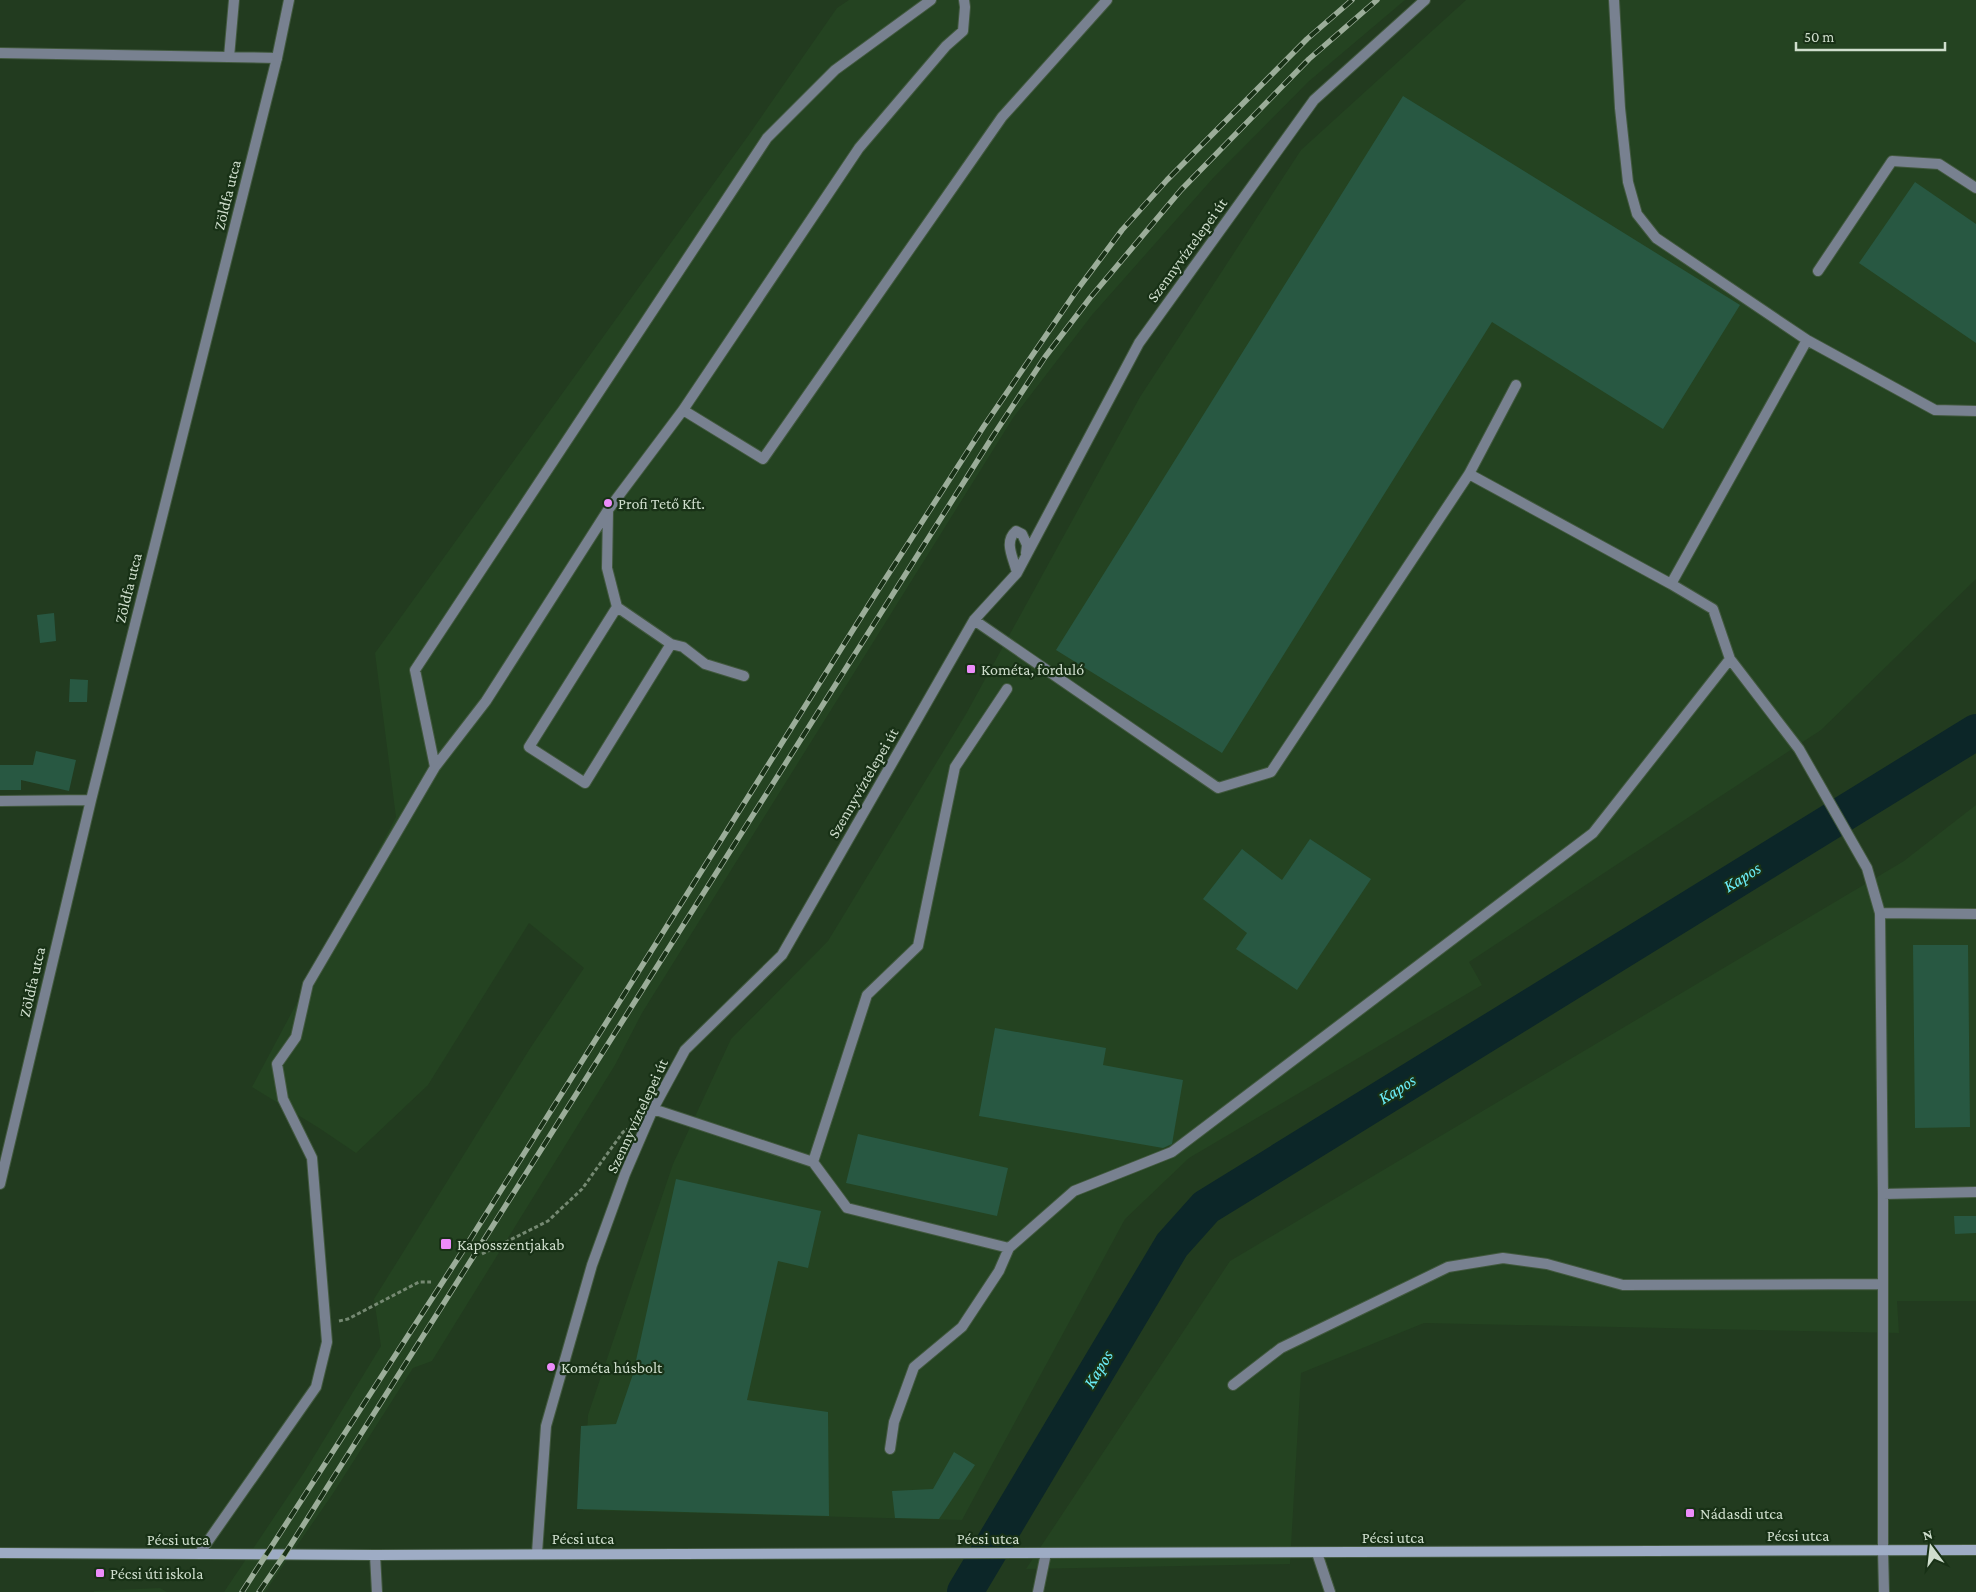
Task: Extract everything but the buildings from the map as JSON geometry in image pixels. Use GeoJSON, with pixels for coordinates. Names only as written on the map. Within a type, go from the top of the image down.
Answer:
{"type":"FeatureCollection","features":[{"type":"Feature","properties":{"kind":"street"},"geometry":{"type":"LineString","coordinates":[[229,57],[234,0]]}},
{"type":"Feature","properties":{"kind":"street","name":"Zöldfa utca"},"geometry":{"type":"LineString","coordinates":[[0,1184],[90,800],[277,58],[289,0]]}},
{"type":"Feature","properties":{"kind":"street"},"geometry":{"type":"LineString","coordinates":[[435,766],[415,670],[767,138],[835,70],[930,0]]}},
{"type":"Feature","properties":{"kind":"street"},"geometry":{"type":"LineString","coordinates":[[199,1554],[316,1387],[328,1342],[312,1158],[283,1099],[278,1064],[296,1037],[308,984],[435,766],[486,701],[608,510],[683,410],[859,148],[946,46],[963,31],[964,0]]}},
{"type":"Feature","properties":{"kind":"street"},"geometry":{"type":"LineString","coordinates":[[683,410],[763,459],[1002,117],[1107,0]]}},
{"type":"Feature","properties":{"kind":"street","name":"Szennyvíztelepei út"},"geometry":{"type":"LineString","coordinates":[[1017,573],[1139,343],[1314,100],[1425,0]]}},
{"type":"Feature","properties":{"kind":"street"},"geometry":{"type":"LineString","coordinates":[[1614,0],[1620,108],[1628,182],[1637,214],[1656,238],[1807,340],[1935,410],[1976,411]]}},
{"type":"Feature","properties":{"kind":"street"},"geometry":{"type":"LineString","coordinates":[[0,53],[277,58]]}},
{"type":"Feature","properties":{"kind":"street"},"geometry":{"type":"LineString","coordinates":[[1818,271],[1892,161],[1939,164],[1976,188]]}},
{"type":"Feature","properties":{"kind":"street"},"geometry":{"type":"LineString","coordinates":[[1671,584],[1807,340]]}},
{"type":"Feature","properties":{"kind":"street"},"geometry":{"type":"LineString","coordinates":[[1025,557],[1027,545],[1022,534],[1016,531],[1011,535],[1009,543],[1017,573],[974,620],[1218,788],[1271,772],[1469,474],[1516,386]]}},
{"type":"Feature","properties":{"kind":"street"},"geometry":{"type":"LineString","coordinates":[[1469,474],[1671,584],[1713,609],[1730,659],[1799,749],[1867,868],[1880,913],[1884,1592]]}},
{"type":"Feature","properties":{"kind":"street"},"geometry":{"type":"LineString","coordinates":[[608,510],[607,568],[617,607],[671,644],[682,646],[705,664],[744,676]]}},
{"type":"Feature","properties":{"kind":"street"},"geometry":{"type":"LineString","coordinates":[[617,607],[528,747],[585,783],[671,644]]}},
{"type":"Feature","properties":{"kind":"street","name":"Szennyvíztelepei út"},"geometry":{"type":"LineString","coordinates":[[537,1553],[546,1426],[592,1266],[624,1174],[653,1109],[685,1050],[782,955],[974,620]]}},
{"type":"Feature","properties":{"kind":"street"},"geometry":{"type":"LineString","coordinates":[[890,1449],[894,1422],[914,1367],[962,1327],[1000,1270],[1009,1248],[1074,1191],[1172,1152],[1594,833],[1730,659]]}},
{"type":"Feature","properties":{"kind":"street"},"geometry":{"type":"LineString","coordinates":[[813,1162],[867,995],[918,946],[955,767],[1007,690]]}},
{"type":"Feature","properties":{"kind":"street"},"geometry":{"type":"LineString","coordinates":[[0,801],[90,800]]}},
{"type":"Feature","properties":{"kind":"street"},"geometry":{"type":"LineString","coordinates":[[1880,913],[1976,914]]}},
{"type":"Feature","properties":{"kind":"street"},"geometry":{"type":"LineString","coordinates":[[653,1109],[813,1162],[847,1208],[1009,1248]]}},
{"type":"Feature","properties":{"kind":"street"},"geometry":{"type":"LineString","coordinates":[[1883,1194],[1976,1192]]}},
{"type":"Feature","properties":{"kind":"street"},"geometry":{"type":"LineString","coordinates":[[1233,1385],[1281,1348],[1448,1267],[1503,1258],[1547,1264],[1624,1285],[1883,1284]]}},
{"type":"Feature","properties":{"kind":"street","name":"Pécsi utca"},"geometry":{"type":"LineString","coordinates":[[0,1553],[375,1555],[1976,1550]]}},
{"type":"Feature","properties":{"kind":"street"},"geometry":{"type":"LineString","coordinates":[[1317,1552],[1330,1592]]}},
{"type":"Feature","properties":{"kind":"street"},"geometry":{"type":"LineString","coordinates":[[1038,1592],[1046,1553]]}},
{"type":"Feature","properties":{"kind":"street"},"geometry":{"type":"LineString","coordinates":[[375,1555],[376,1592]]}},
{"type":"Feature","properties":{"kind":"path"},"geometry":{"type":"LineString","coordinates":[[482,1254],[548,1220],[582,1189],[623,1132],[630,1127]]}},
{"type":"Feature","properties":{"kind":"path"},"geometry":{"type":"LineString","coordinates":[[326,1323],[348,1320],[419,1282],[431,1282]]}},
{"type":"Feature","properties":{"kind":"shaded area"},"geometry":{"type":"Polygon","coordinates":[[[849,0],[1405,0],[1308,82],[1214,177],[1092,315],[1013,418],[642,1013],[615,1065],[432,1361],[413,1368],[332,1495],[265,1592],[224,1592],[305,1471],[381,1346],[374,1299],[529,1050],[584,968],[529,923],[428,1085],[356,1153],[252,1087],[396,817],[375,653],[748,136],[837,8],[849,0]]]}},
{"type":"Feature","properties":{"kind":"shaded area"},"geometry":{"type":"Polygon","coordinates":[[[1466,0],[1976,0],[1976,579],[1821,730],[1469,962],[1482,985],[1189,1158],[1125,1219],[962,1520],[583,1510],[588,1415],[673,1164],[731,1039],[828,941],[966,714],[1140,397],[1301,150],[1466,0]]]}},
{"type":"Feature","properties":{"kind":"shaded area"},"geometry":{"type":"Polygon","coordinates":[[[1976,805],[1976,1301],[1897,1301],[1899,1333],[1424,1323],[1301,1373],[1290,1564],[1026,1569],[1230,1261],[1904,861],[1976,805]]]}},
{"type":"Feature","properties":{"kind":"shaded area"},"geometry":{"type":"Polygon","coordinates":[[[160,1588],[167,1592],[94,1592],[94,1591],[160,1588]]]}},
{"type":"Feature","properties":{"kind":"waterway","name":"Kapos"},"geometry":{"type":"LineString","coordinates":[[965,1592],[1172,1245],[1206,1207],[1976,732]]}},
{"type":"Feature","properties":{"kind":"railway"},"geometry":{"type":"LineString","coordinates":[[242,1592],[466,1246],[873,598],[984,426],[1077,290],[1122,230],[1167,180],[1307,39],[1352,0]]}},
{"type":"Feature","properties":{"kind":"railway"},"geometry":{"type":"LineString","coordinates":[[259,1592],[285,1554],[993,436],[1045,357],[1090,298],[1181,190],[1309,59],[1377,0]]}},
{"type":"Feature","properties":{"kind":"place","name":"Profi Tető Kft."},"geometry":{"type":"Point","coordinates":[608,503]}},
{"type":"Feature","properties":{"kind":"place","name":"Kométa, forduló"},"geometry":{"type":"Point","coordinates":[971,669]}},
{"type":"Feature","properties":{"kind":"place","name":"Kaposszentjakab"},"geometry":{"type":"Point","coordinates":[446,1244]}},
{"type":"Feature","properties":{"kind":"place","name":"Kométa húsbolt"},"geometry":{"type":"Point","coordinates":[551,1367]}},
{"type":"Feature","properties":{"kind":"place","name":"Nádasdi utca"},"geometry":{"type":"Point","coordinates":[1690,1513]}},
{"type":"Feature","properties":{"kind":"place","name":"Pécsi úti iskola"},"geometry":{"type":"Point","coordinates":[100,1573]}}]}
